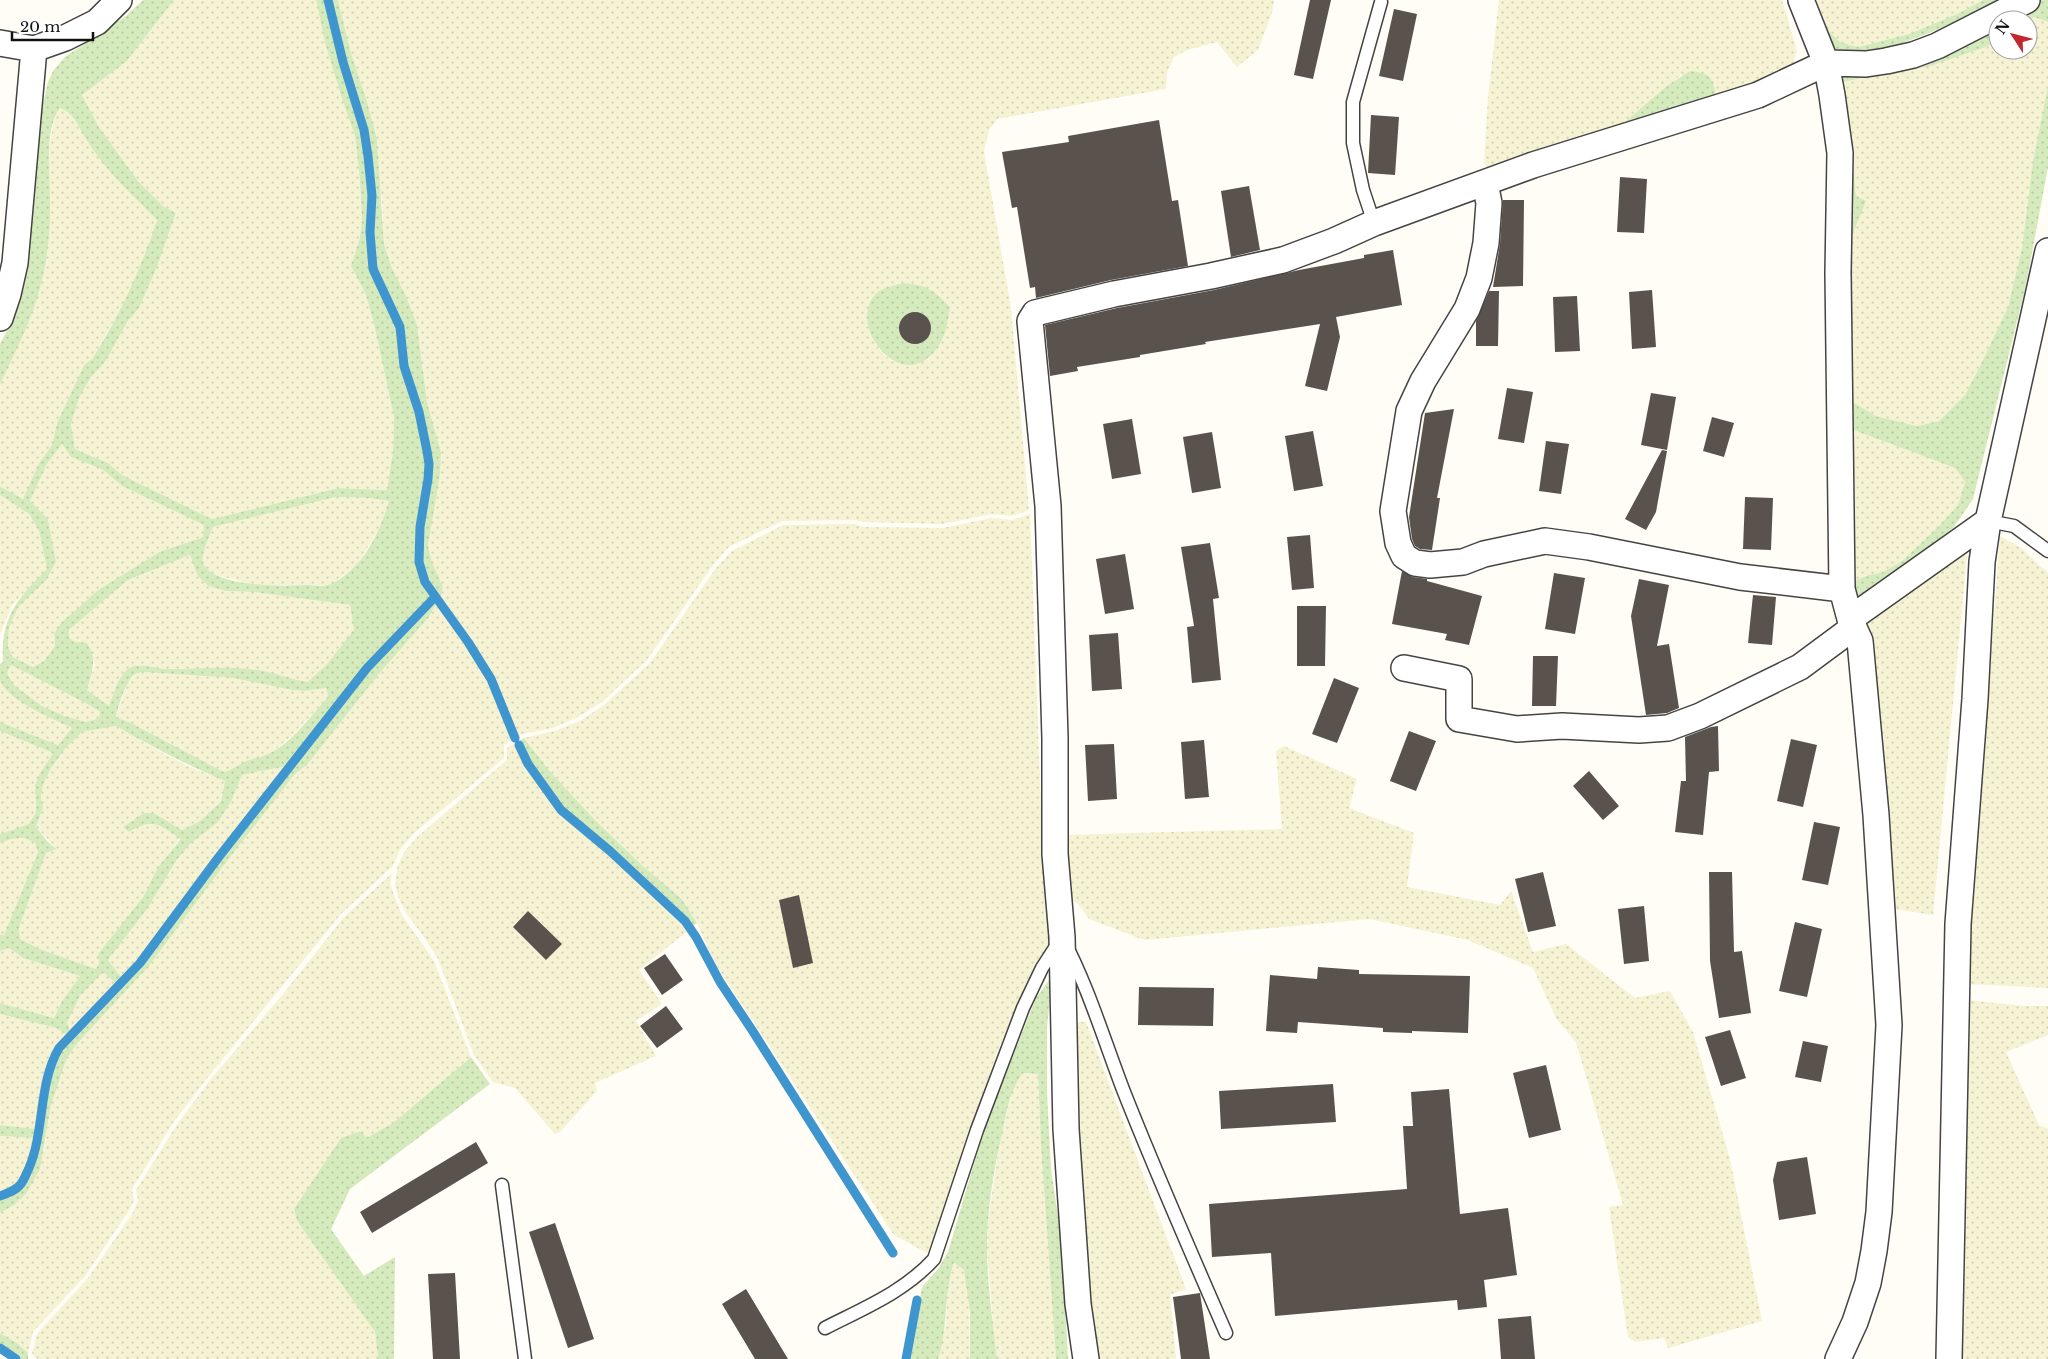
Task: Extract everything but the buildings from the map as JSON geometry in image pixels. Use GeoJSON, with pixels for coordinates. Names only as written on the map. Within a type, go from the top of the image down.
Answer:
{"type":"FeatureCollection","features":[{"type":"Feature","properties":{"kind":"street"},"geometry":{"type":"LineString","coordinates":[[0,43],[34,49],[65,38],[97,22],[118,0]]}},
{"type":"Feature","properties":{"kind":"street"},"geometry":{"type":"LineString","coordinates":[[1800,0],[1826,63],[1840,153],[1838,273],[1842,589],[1852,623],[1860,641],[1876,815],[1889,1025],[1879,1212],[1874,1251],[1868,1283],[1855,1322],[1838,1359]]}},
{"type":"Feature","properties":{"kind":"street"},"geometry":{"type":"LineString","coordinates":[[1086,1359],[1078,1304],[1066,1129],[1062,937],[1055,854],[1055,738],[1048,506],[1030,321],[1035,313],[1105,296],[1283,260],[1334,241],[1374,223],[1534,165],[1758,95],[1826,63],[1866,64],[1886,62],[1912,55],[1937,46],[2027,0]]}},
{"type":"Feature","properties":{"kind":"street"},"geometry":{"type":"LineString","coordinates":[[0,318],[15,263],[34,49]]}},
{"type":"Feature","properties":{"kind":"street"},"geometry":{"type":"LineString","coordinates":[[1485,183],[1489,203],[1486,243],[1479,278],[1466,309],[1423,381],[1409,411],[1393,511],[1398,543],[1404,556],[1415,563],[1430,565],[1463,562],[1484,554],[1545,541],[1589,547],[1740,577],[1842,589]]}},
{"type":"Feature","properties":{"kind":"street"},"geometry":{"type":"LineString","coordinates":[[1949,1359],[1958,924],[1975,699],[1982,562],[1988,521],[2048,251]]}},
{"type":"Feature","properties":{"kind":"street"},"geometry":{"type":"LineString","coordinates":[[1404,668],[1459,679],[1459,719],[1517,729],[1562,726],[1639,730],[1668,728],[1700,716],[1800,666],[1852,623],[1988,521]]}},
{"type":"Feature","properties":{"kind":"lane"},"geometry":{"type":"LineString","coordinates":[[1374,223],[1353,143],[1353,102],[1382,2]]}},
{"type":"Feature","properties":{"kind":"lane"},"geometry":{"type":"LineString","coordinates":[[1988,521],[2014,526],[2048,551]]}},
{"type":"Feature","properties":{"kind":"lane"},"geometry":{"type":"LineString","coordinates":[[825,1328],[901,1289],[921,1274],[934,1259],[978,1130],[1023,1008],[1042,968],[1062,937],[1078,968],[1134,1117],[1173,1213],[1226,1333]]}},
{"type":"Feature","properties":{"kind":"lane"},"geometry":{"type":"LineString","coordinates":[[502,1185],[526,1359]]}},
{"type":"Feature","properties":{"kind":"shaded area"},"geometry":{"type":"Polygon","coordinates":[[[174,0],[316,0],[325,43],[355,136],[362,220],[360,237],[351,266],[366,295],[394,417],[393,452],[387,490],[338,488],[212,519],[122,475],[108,463],[75,449],[71,424],[79,398],[91,377],[105,362],[128,321],[139,308],[157,267],[176,213],[163,206],[138,181],[99,127],[82,95],[127,61],[174,0]]]}},
{"type":"Feature","properties":{"kind":"shaded area"},"geometry":{"type":"Polygon","coordinates":[[[338,0],[1274,0],[1272,13],[1258,50],[1237,67],[1217,42],[1187,50],[1174,57],[1167,72],[1166,89],[997,119],[989,130],[984,151],[1011,308],[1029,510],[1012,516],[991,514],[943,524],[864,522],[855,520],[782,521],[729,547],[713,565],[647,660],[602,702],[578,717],[553,728],[522,734],[517,737],[493,678],[440,600],[443,587],[432,562],[428,546],[440,475],[441,452],[427,402],[417,325],[392,268],[384,244],[382,200],[366,98],[351,53],[338,0]],[[950,307],[869,308],[869,326],[874,341],[881,352],[892,361],[928,360],[943,339],[950,307]]]}},
{"type":"Feature","properties":{"kind":"shaded area"},"geometry":{"type":"Polygon","coordinates":[[[1499,0],[1782,0],[1797,51],[1793,64],[1784,72],[1716,97],[1681,75],[1620,126],[1487,167],[1484,163],[1488,97],[1499,0]]]}},
{"type":"Feature","properties":{"kind":"shaded area"},"geometry":{"type":"Polygon","coordinates":[[[1803,0],[1983,0],[1959,13],[1909,34],[1858,47],[1840,42],[1831,35],[1803,0]]]}},
{"type":"Feature","properties":{"kind":"shaded area"},"geometry":{"type":"Polygon","coordinates":[[[2038,18],[2048,22],[2048,86],[2033,160],[2022,248],[2008,307],[1965,395],[1939,421],[1917,426],[1876,416],[1848,399],[1845,253],[1856,196],[1843,82],[1894,70],[1928,67],[1988,46],[1988,60],[2038,60],[2038,18]]]}},
{"type":"Feature","properties":{"kind":"shaded area"},"geometry":{"type":"Polygon","coordinates":[[[59,107],[69,111],[97,155],[126,189],[157,219],[144,260],[124,303],[92,359],[84,365],[57,423],[52,445],[39,463],[23,500],[0,486],[0,385],[31,316],[43,275],[49,235],[49,149],[55,114],[59,107]]]}},
{"type":"Feature","properties":{"kind":"shaded area"},"geometry":{"type":"Polygon","coordinates":[[[1848,428],[1955,468],[1965,482],[1958,505],[1902,561],[1883,572],[1851,582],[1848,428]]]}},
{"type":"Feature","properties":{"kind":"shaded area"},"geometry":{"type":"Polygon","coordinates":[[[62,444],[87,464],[103,470],[122,486],[205,525],[203,537],[159,552],[98,590],[61,623],[54,633],[55,646],[44,661],[33,667],[13,657],[8,647],[9,628],[18,607],[56,562],[48,519],[30,501],[47,464],[62,444]]]}},
{"type":"Feature","properties":{"kind":"shaded area"},"geometry":{"type":"Polygon","coordinates":[[[0,495],[29,514],[39,531],[47,569],[12,605],[0,635],[0,495]]]}},
{"type":"Feature","properties":{"kind":"shaded area"},"geometry":{"type":"Polygon","coordinates":[[[336,497],[389,501],[381,526],[356,566],[330,585],[257,585],[219,576],[204,566],[201,558],[213,527],[336,497]]]}},
{"type":"Feature","properties":{"kind":"shaded area"},"geometry":{"type":"Polygon","coordinates":[[[1030,514],[1042,835],[1050,941],[997,1052],[935,1236],[927,1253],[894,1235],[714,962],[697,923],[682,899],[643,866],[596,821],[548,769],[524,738],[554,731],[580,721],[604,705],[650,663],[716,568],[732,551],[783,525],[855,524],[863,527],[943,528],[991,518],[1012,520],[1030,514]]]}},
{"type":"Feature","properties":{"kind":"shaded area"},"geometry":{"type":"Polygon","coordinates":[[[2000,536],[2021,548],[2048,573],[2048,988],[1966,984],[2000,536]]]}},
{"type":"Feature","properties":{"kind":"shaded area"},"geometry":{"type":"Polygon","coordinates":[[[1968,544],[1933,915],[1888,908],[1861,617],[1968,544]]]}},
{"type":"Feature","properties":{"kind":"shaded area"},"geometry":{"type":"Polygon","coordinates":[[[190,555],[197,575],[209,586],[226,591],[254,592],[350,605],[355,630],[327,664],[308,683],[290,680],[268,672],[210,668],[167,669],[140,665],[123,674],[109,706],[87,690],[95,664],[87,643],[75,642],[69,638],[69,630],[128,580],[190,555]]]}},
{"type":"Feature","properties":{"kind":"shaded area"},"geometry":{"type":"Polygon","coordinates":[[[437,602],[467,643],[489,680],[513,739],[504,745],[504,758],[413,834],[400,850],[393,866],[341,914],[208,1077],[175,1120],[132,1189],[134,1201],[85,1276],[33,1332],[28,1353],[17,1343],[0,1333],[0,1213],[14,1205],[44,1150],[51,1106],[66,1060],[76,1045],[149,966],[295,774],[307,765],[379,674],[429,617],[437,602]]]}},
{"type":"Feature","properties":{"kind":"shaded area"},"geometry":{"type":"Polygon","coordinates":[[[11,665],[89,705],[100,712],[99,718],[86,722],[65,716],[42,706],[14,685],[7,673],[11,665]]]}},
{"type":"Feature","properties":{"kind":"shaded area"},"geometry":{"type":"Polygon","coordinates":[[[143,672],[233,678],[292,690],[305,691],[326,688],[328,697],[292,736],[276,749],[267,755],[247,761],[232,770],[224,772],[116,717],[127,684],[134,675],[143,672]]]}},
{"type":"Feature","properties":{"kind":"shaded area"},"geometry":{"type":"Polygon","coordinates":[[[0,680],[8,691],[23,703],[73,728],[58,745],[0,722],[0,680]]]}},
{"type":"Feature","properties":{"kind":"shaded area"},"geometry":{"type":"Polygon","coordinates":[[[116,726],[188,766],[225,781],[221,800],[200,821],[182,830],[154,813],[130,832],[142,824],[158,823],[181,838],[158,867],[143,897],[99,954],[99,963],[96,969],[40,949],[20,939],[19,928],[46,853],[57,849],[36,827],[43,808],[41,797],[43,785],[51,768],[65,749],[82,732],[116,726]]]}},
{"type":"Feature","properties":{"kind":"shaded area"},"geometry":{"type":"Polygon","coordinates":[[[0,731],[53,753],[35,795],[36,812],[29,825],[0,834],[0,731]]]}},
{"type":"Feature","properties":{"kind":"shaded area"},"geometry":{"type":"Polygon","coordinates":[[[515,743],[526,765],[560,812],[608,853],[683,922],[689,930],[639,970],[662,1004],[636,1021],[656,1056],[595,1083],[597,1091],[560,1132],[555,1134],[515,1088],[493,1082],[474,1055],[438,959],[406,913],[398,897],[395,884],[397,868],[404,852],[417,837],[507,760],[507,748],[515,743]]]}},
{"type":"Feature","properties":{"kind":"shaded area"},"geometry":{"type":"Polygon","coordinates":[[[1284,746],[1357,779],[1349,808],[1414,833],[1407,887],[1500,905],[1511,891],[1533,952],[1566,944],[1635,998],[1670,991],[1693,1032],[1730,1159],[1762,1321],[1668,1348],[1664,1338],[1635,1342],[1628,1337],[1609,1207],[1623,1205],[1576,1042],[1557,1020],[1533,968],[1468,940],[1370,919],[1144,940],[1089,919],[1080,906],[1075,902],[1067,900],[1063,835],[1282,829],[1276,751],[1284,746]]]}},
{"type":"Feature","properties":{"kind":"shaded area"},"geometry":{"type":"Polygon","coordinates":[[[287,766],[217,856],[139,962],[123,979],[108,960],[148,908],[176,861],[190,844],[218,821],[232,800],[242,775],[287,766]]]}},
{"type":"Feature","properties":{"kind":"shaded area"},"geometry":{"type":"Polygon","coordinates":[[[18,836],[28,838],[35,843],[38,852],[4,936],[0,935],[0,843],[18,836]]]}},
{"type":"Feature","properties":{"kind":"shaded area"},"geometry":{"type":"Polygon","coordinates":[[[392,873],[390,884],[402,915],[434,961],[471,1057],[393,1123],[366,1138],[297,1221],[375,1332],[378,1359],[37,1359],[32,1354],[37,1334],[88,1278],[132,1214],[138,1201],[136,1190],[178,1123],[211,1079],[283,994],[344,917],[392,873]]]}},
{"type":"Feature","properties":{"kind":"shaded area"},"geometry":{"type":"Polygon","coordinates":[[[9,948],[23,958],[80,976],[62,1001],[54,1018],[0,1003],[0,951],[9,948]]]}},
{"type":"Feature","properties":{"kind":"shaded area"},"geometry":{"type":"Polygon","coordinates":[[[103,971],[118,985],[70,1031],[67,1023],[80,996],[103,971]]]}},
{"type":"Feature","properties":{"kind":"shaded area"},"geometry":{"type":"Polygon","coordinates":[[[1967,1000],[2024,1006],[2048,1006],[2048,1035],[2006,1052],[2039,1125],[2048,1129],[2048,1359],[1962,1359],[1967,1000]]]}},
{"type":"Feature","properties":{"kind":"shaded area"},"geometry":{"type":"Polygon","coordinates":[[[0,1014],[56,1028],[67,1035],[50,1059],[36,1129],[0,1125],[0,1014]]]}},
{"type":"Feature","properties":{"kind":"shaded area"},"geometry":{"type":"Polygon","coordinates":[[[1070,1022],[1086,1022],[1186,1289],[1170,1295],[1176,1359],[1093,1359],[1070,1022]]]}},
{"type":"Feature","properties":{"kind":"shaded area"},"geometry":{"type":"Polygon","coordinates":[[[1023,1073],[1038,1074],[1041,1147],[1056,1359],[997,1359],[993,1325],[987,1249],[988,1220],[999,1148],[1013,1087],[1023,1073]]]}},
{"type":"Feature","properties":{"kind":"shaded area"},"geometry":{"type":"Polygon","coordinates":[[[0,1136],[35,1138],[30,1160],[20,1182],[14,1189],[0,1194],[0,1136]]]}},
{"type":"Feature","properties":{"kind":"shaded area"},"geometry":{"type":"Polygon","coordinates":[[[954,1263],[964,1270],[969,1295],[970,1359],[938,1359],[946,1324],[948,1283],[954,1263]]]}},
{"type":"Feature","properties":{"kind":"green space"},"geometry":{"type":"Polygon","coordinates":[[[143,0],[174,0],[127,61],[82,95],[99,127],[138,181],[163,206],[176,213],[157,267],[139,308],[128,321],[105,362],[91,377],[79,398],[71,424],[75,449],[108,463],[122,475],[212,519],[338,488],[387,490],[393,452],[394,417],[366,295],[351,266],[360,237],[362,220],[360,181],[355,136],[325,43],[316,0],[326,0],[341,62],[362,131],[370,196],[368,233],[371,269],[398,328],[402,367],[417,413],[425,451],[427,464],[426,479],[416,550],[417,562],[423,583],[433,596],[366,667],[287,766],[242,775],[232,800],[218,822],[190,844],[176,861],[148,908],[108,960],[123,979],[118,985],[103,972],[80,996],[67,1023],[70,1031],[67,1035],[56,1028],[0,1014],[0,1003],[54,1018],[62,1001],[80,976],[23,958],[9,948],[0,951],[0,935],[4,935],[38,852],[35,843],[26,838],[14,838],[0,843],[0,834],[29,824],[36,812],[35,786],[39,775],[53,753],[0,731],[0,722],[58,745],[72,728],[21,702],[4,688],[0,680],[0,664],[3,662],[3,647],[8,621],[27,589],[47,569],[39,531],[29,514],[0,495],[0,486],[23,499],[39,463],[52,445],[57,423],[84,365],[92,359],[112,326],[129,291],[157,220],[110,171],[93,150],[69,113],[60,108],[55,117],[50,140],[49,230],[40,288],[24,334],[0,385],[0,344],[10,325],[20,294],[41,112],[48,82],[53,71],[65,57],[126,16],[143,0]],[[62,444],[47,464],[30,501],[48,519],[56,562],[46,580],[18,607],[9,628],[8,647],[13,657],[33,667],[44,661],[55,646],[54,633],[61,623],[98,590],[159,552],[203,537],[204,525],[122,486],[103,470],[71,457],[62,444]],[[336,497],[213,527],[202,560],[209,571],[220,577],[265,585],[325,585],[331,584],[342,577],[361,559],[375,538],[389,501],[336,497]],[[190,555],[128,580],[69,630],[69,638],[75,642],[87,643],[92,655],[93,666],[87,690],[109,706],[121,676],[128,669],[137,666],[164,669],[218,668],[256,670],[308,682],[327,664],[354,630],[350,605],[254,592],[226,591],[208,586],[197,575],[190,555]],[[11,665],[7,673],[14,685],[42,706],[65,716],[86,722],[99,718],[100,712],[89,705],[11,665]],[[143,672],[134,675],[125,688],[116,717],[224,772],[277,749],[293,736],[328,697],[326,688],[305,691],[233,678],[143,672]],[[116,726],[82,732],[65,749],[51,768],[43,785],[41,797],[43,808],[36,827],[48,842],[57,849],[46,853],[19,928],[20,939],[40,949],[96,969],[99,963],[98,954],[143,897],[158,867],[181,839],[156,825],[144,825],[129,832],[123,827],[144,813],[154,813],[182,830],[200,821],[221,801],[225,781],[197,769],[116,726]]]}},
{"type":"Feature","properties":{"kind":"green space"},"geometry":{"type":"Polygon","coordinates":[[[330,0],[338,0],[351,53],[377,140],[384,244],[392,268],[406,296],[417,325],[427,402],[441,452],[440,475],[428,546],[432,562],[443,587],[440,600],[427,581],[420,550],[430,480],[431,464],[429,450],[421,412],[406,366],[402,327],[375,268],[372,233],[374,196],[366,130],[344,61],[330,0]]]}},
{"type":"Feature","properties":{"kind":"green space"},"geometry":{"type":"Polygon","coordinates":[[[1983,0],[2000,0],[1922,36],[1900,43],[1859,53],[1842,53],[1827,48],[1822,25],[1840,42],[1858,47],[1909,34],[1959,13],[1983,0]]]}},
{"type":"Feature","properties":{"kind":"green space"},"geometry":{"type":"Polygon","coordinates":[[[2042,0],[2048,0],[2048,22],[2038,18],[2038,10],[2018,10],[2042,0]]]}},
{"type":"Feature","properties":{"kind":"green space"},"geometry":{"type":"Polygon","coordinates":[[[1988,22],[1988,46],[1986,47],[1928,67],[1894,70],[1844,82],[1856,196],[1866,201],[1845,253],[1834,71],[1988,22]]]}},
{"type":"Feature","properties":{"kind":"green space"},"geometry":{"type":"Polygon","coordinates":[[[1690,71],[1702,73],[1709,77],[1712,81],[1716,97],[1620,126],[1668,85],[1690,71]]]}},
{"type":"Feature","properties":{"kind":"green space"},"geometry":{"type":"Polygon","coordinates":[[[2048,86],[2048,167],[2026,285],[1973,499],[1954,527],[1857,604],[1851,582],[1883,572],[1902,561],[1958,505],[1965,482],[1955,468],[1848,428],[1848,399],[1876,416],[1917,426],[1939,421],[1965,395],[2008,307],[2022,248],[2033,160],[2048,86]]]}},
{"type":"Feature","properties":{"kind":"green space"},"geometry":{"type":"Polygon","coordinates":[[[904,283],[930,289],[950,307],[942,340],[928,358],[912,365],[897,362],[883,353],[873,339],[868,322],[869,306],[878,292],[887,287],[904,283]]]}},
{"type":"Feature","properties":{"kind":"green space"},"geometry":{"type":"Polygon","coordinates":[[[435,600],[437,602],[429,617],[379,674],[307,765],[295,774],[149,966],[76,1045],[66,1060],[51,1106],[40,1169],[26,1194],[14,1205],[0,1213],[0,1198],[16,1192],[24,1185],[34,1161],[54,1060],[73,1034],[142,965],[220,859],[369,669],[435,600]]]}},
{"type":"Feature","properties":{"kind":"green space"},"geometry":{"type":"Polygon","coordinates":[[[524,738],[548,769],[596,821],[643,866],[682,899],[697,923],[692,927],[686,919],[611,850],[563,809],[530,763],[519,741],[524,738]]]}},
{"type":"Feature","properties":{"kind":"green space"},"geometry":{"type":"Polygon","coordinates":[[[1052,976],[1047,1027],[1047,1094],[1051,1169],[1061,1237],[1068,1359],[1056,1359],[1041,1147],[1038,1074],[1023,1073],[1015,1087],[1008,1107],[994,1174],[988,1218],[988,1276],[997,1359],[970,1359],[970,1312],[964,1270],[954,1263],[948,1287],[944,1335],[938,1359],[908,1359],[922,1287],[938,1269],[948,1252],[986,1123],[1036,998],[1052,976]]]}},
{"type":"Feature","properties":{"kind":"green space"},"geometry":{"type":"Polygon","coordinates":[[[471,1057],[490,1084],[350,1189],[331,1229],[364,1276],[395,1257],[394,1359],[378,1359],[375,1332],[297,1221],[294,1209],[341,1138],[361,1131],[366,1138],[393,1123],[471,1057]]]}},
{"type":"Feature","properties":{"kind":"green space"},"geometry":{"type":"Polygon","coordinates":[[[0,1125],[36,1129],[35,1138],[0,1136],[0,1125]]]}},
{"type":"Feature","properties":{"kind":"green space"},"geometry":{"type":"Polygon","coordinates":[[[0,1333],[17,1343],[28,1353],[28,1359],[20,1359],[0,1345],[0,1333]]]}},
{"type":"Feature","properties":{"kind":"waterway"},"geometry":{"type":"LineString","coordinates":[[328,0],[343,62],[364,130],[372,196],[370,232],[373,269],[400,327],[404,366],[419,412],[427,451],[429,464],[428,479],[420,527],[419,562],[425,582],[468,642],[491,679],[515,738]]}},
{"type":"Feature","properties":{"kind":"waterway"},"geometry":{"type":"LineString","coordinates":[[0,1196],[18,1187],[23,1182],[29,1168],[37,1138],[44,1092],[52,1062],[59,1048],[140,963],[218,858],[367,668],[435,597]]}},
{"type":"Feature","properties":{"kind":"waterway"},"geometry":{"type":"LineString","coordinates":[[519,745],[528,764],[561,810],[610,851],[685,921],[696,937],[720,982],[893,1253]]}},
{"type":"Feature","properties":{"kind":"waterway"},"geometry":{"type":"LineString","coordinates":[[906,1359],[917,1300]]}},
{"type":"Feature","properties":{"kind":"waterway"},"geometry":{"type":"LineString","coordinates":[[0,1348],[16,1359]]}}]}
